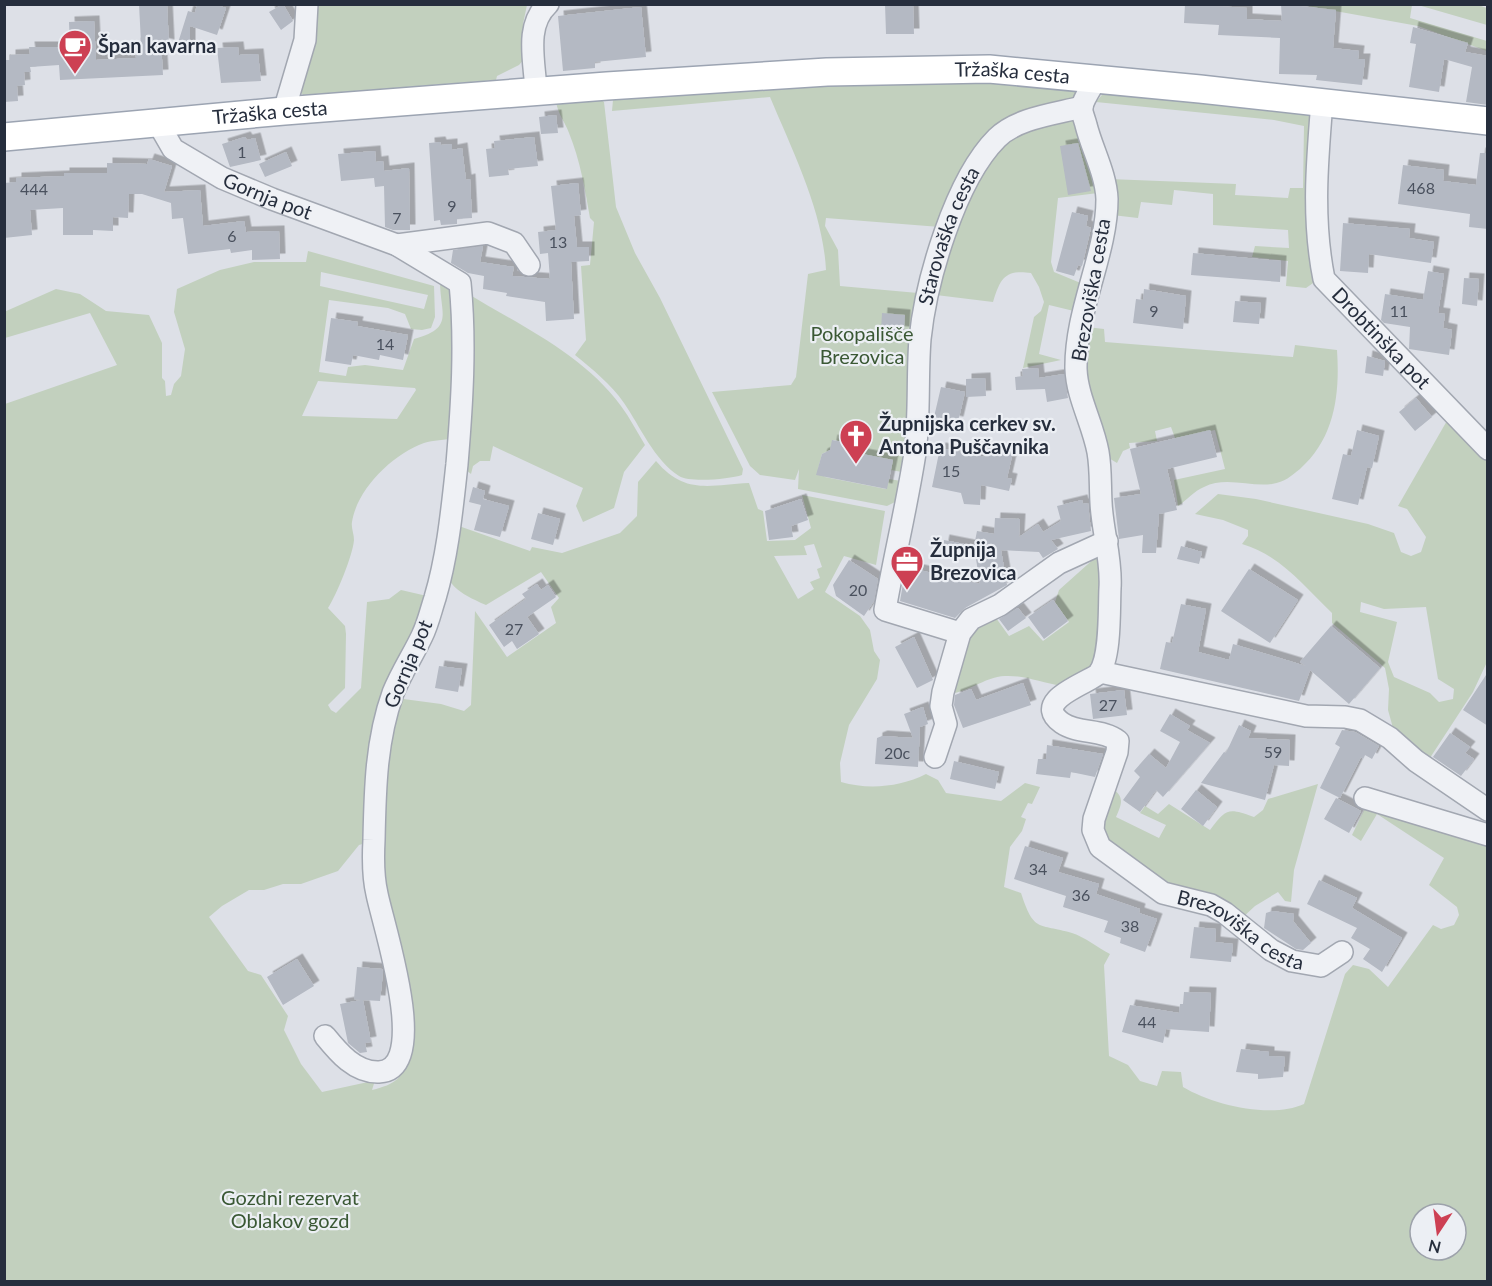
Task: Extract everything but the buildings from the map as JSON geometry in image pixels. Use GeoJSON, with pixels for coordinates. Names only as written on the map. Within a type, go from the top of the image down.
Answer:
{"type":"FeatureCollection","features":[{"type":"Feature","properties":{"kind":"main road","name":"Tržaška cesta"},"geometry":{"type":"LineString","coordinates":[[4,137],[284,111],[536,92],[827,72],[989,69],[1488,121]]}},
{"type":"Feature","properties":{"kind":"street"},"geometry":{"type":"LineString","coordinates":[[284,111],[304,40],[307,4]]}},
{"type":"Feature","properties":{"kind":"street"},"geometry":{"type":"LineString","coordinates":[[536,92],[533,29],[539,13],[548,4]]}},
{"type":"Feature","properties":{"kind":"street"},"geometry":{"type":"LineString","coordinates":[[1082,107],[1096,79]]}},
{"type":"Feature","properties":{"kind":"street","name":"Drobtinška pot"},"geometry":{"type":"LineString","coordinates":[[1322,102],[1316,180],[1316,244],[1324,279],[1488,449]]}},
{"type":"Feature","properties":{"kind":"street","name":"Brezoviška cesta"},"geometry":{"type":"LineString","coordinates":[[1082,107],[1091,146],[1106,185],[1107,201],[1101,239],[1087,290],[1076,370],[1098,450],[1110,591],[1105,655],[1100,672],[1091,680],[1068,689],[1060,696],[1055,709],[1061,722],[1118,741],[1117,752],[1094,819],[1093,830],[1100,847],[1163,893],[1218,909],[1271,950],[1292,961],[1321,966],[1342,952]]}},
{"type":"Feature","properties":{"kind":"street","name":"Starovaška cesta"},"geometry":{"type":"LineString","coordinates":[[960,633],[885,610],[915,452],[920,340],[925,303],[939,251],[952,216],[974,168],[998,137],[1038,118],[1082,107]]}},
{"type":"Feature","properties":{"kind":"street","name":"Gornja pot"},"geometry":{"type":"LineString","coordinates":[[158,123],[173,149],[222,178],[397,245],[460,283],[464,321],[459,439],[451,527],[441,575],[424,633],[394,690],[385,719],[375,802],[373,856],[376,892],[405,1023],[400,1059],[389,1070],[370,1071],[355,1066],[339,1054],[325,1036]]}},
{"type":"Feature","properties":{"kind":"street","name":"Gornja pot"},"geometry":{"type":"LineString","coordinates":[[397,245],[488,233],[513,243],[529,265]]}},
{"type":"Feature","properties":{"kind":"street"},"geometry":{"type":"LineString","coordinates":[[935,757],[946,724],[941,706],[942,692],[960,633],[971,620],[1000,605],[1059,563],[1107,541]]}},
{"type":"Feature","properties":{"kind":"street"},"geometry":{"type":"LineString","coordinates":[[1100,672],[1306,716],[1345,717],[1360,720],[1390,738],[1416,761],[1488,810]]}},
{"type":"Feature","properties":{"kind":"street"},"geometry":{"type":"LineString","coordinates":[[1365,798],[1488,835]]}},
{"type":"Feature","properties":{"kind":"green space"},"geometry":{"type":"Polygon","coordinates":[[[316,5],[527,5],[523,24],[526,57],[519,65],[497,76],[496,80],[303,95],[299,90],[316,5]]]}},
{"type":"Feature","properties":{"kind":"green space"},"geometry":{"type":"Polygon","coordinates":[[[1302,5],[1412,5],[1410,18],[1487,41],[1487,51],[1418,26],[1302,5]]]}},
{"type":"Feature","properties":{"kind":"green space"},"geometry":{"type":"Polygon","coordinates":[[[1418,5],[1478,5],[1487,8],[1487,25],[1418,5]]]}},
{"type":"Feature","properties":{"kind":"green space","name":"Pokopališče Brezovica"},"geometry":{"type":"Polygon","coordinates":[[[895,82],[1013,83],[1078,88],[1080,93],[1062,105],[1016,120],[940,227],[826,218],[825,226],[838,250],[840,286],[918,293],[908,398],[908,433],[902,472],[891,470],[893,460],[852,452],[854,444],[833,440],[830,450],[822,454],[818,469],[825,477],[886,489],[889,479],[901,481],[897,501],[887,506],[798,489],[799,469],[795,480],[760,475],[750,466],[712,392],[791,385],[796,377],[808,274],[826,270],[819,226],[806,182],[770,97],[612,111],[613,100],[616,97],[895,82]]]}},
{"type":"Feature","properties":{"kind":"green space"},"geometry":{"type":"Polygon","coordinates":[[[1106,90],[1306,111],[1311,118],[1316,281],[1306,288],[1286,286],[1288,261],[1252,257],[1255,246],[1289,248],[1288,230],[1213,225],[1213,194],[1174,190],[1172,205],[1141,202],[1138,218],[1112,215],[1109,179],[1236,184],[1235,195],[1288,198],[1290,188],[1303,188],[1304,126],[1274,120],[1096,102],[1106,90]]]}},
{"type":"Feature","properties":{"kind":"green space"},"geometry":{"type":"Polygon","coordinates":[[[598,97],[604,102],[616,207],[635,253],[660,298],[743,469],[742,475],[701,480],[679,476],[655,452],[613,389],[575,355],[586,340],[581,266],[590,265],[594,222],[590,218],[576,154],[556,102],[598,97]]]}},
{"type":"Feature","properties":{"kind":"green space"},"geometry":{"type":"Polygon","coordinates":[[[1071,117],[1078,121],[1098,193],[1058,198],[1051,262],[1054,272],[1083,284],[1078,312],[1049,305],[1039,354],[1061,360],[1023,368],[1034,317],[1041,311],[1044,302],[1031,273],[1015,273],[1005,277],[998,287],[993,302],[936,295],[943,261],[974,184],[1004,141],[1023,130],[1071,117]]]}},
{"type":"Feature","properties":{"kind":"green space","name":"Gozdni rezervat Oblakov gozd"},"geometry":{"type":"Polygon","coordinates":[[[308,251],[434,286],[435,317],[431,328],[422,330],[411,329],[405,314],[388,308],[329,300],[319,372],[346,376],[348,367],[365,365],[403,370],[414,339],[427,335],[440,325],[443,311],[440,281],[451,287],[455,438],[428,442],[412,448],[389,464],[369,485],[355,510],[352,522],[354,540],[351,555],[328,608],[345,626],[346,634],[345,688],[328,705],[336,713],[361,688],[367,602],[389,599],[401,590],[427,596],[394,685],[369,842],[359,845],[338,871],[301,884],[283,884],[264,890],[249,890],[222,906],[209,917],[248,971],[261,975],[288,1016],[284,1030],[301,1064],[322,1092],[368,1082],[377,1074],[372,1090],[392,1083],[401,1075],[410,1055],[377,836],[396,698],[441,704],[464,711],[471,705],[475,611],[507,657],[556,623],[551,607],[559,598],[541,572],[486,605],[458,590],[451,583],[448,575],[456,525],[530,551],[532,547],[562,553],[620,533],[637,516],[638,482],[656,461],[677,479],[688,483],[710,486],[749,483],[758,509],[763,511],[767,541],[795,540],[811,528],[802,495],[885,511],[876,565],[844,556],[825,592],[860,616],[870,630],[874,651],[880,660],[877,679],[849,725],[840,763],[841,782],[862,786],[884,786],[906,782],[926,774],[938,780],[946,793],[1001,801],[1025,783],[1040,787],[1032,804],[1028,803],[1021,817],[1026,819],[1022,831],[1010,847],[1004,887],[1021,893],[1034,921],[1077,935],[1110,954],[1104,965],[1109,1056],[1128,1065],[1140,1081],[1157,1086],[1162,1071],[1181,1072],[1183,1087],[1195,1094],[1226,1104],[1242,1108],[1275,1110],[1304,1104],[1345,974],[1353,965],[1369,969],[1388,987],[1433,925],[1441,929],[1454,925],[1459,915],[1457,907],[1429,885],[1444,858],[1377,814],[1361,841],[1352,835],[1367,804],[1487,838],[1487,1281],[5,1281],[5,404],[117,365],[90,313],[5,338],[4,312],[56,289],[80,294],[106,311],[149,315],[162,343],[162,378],[165,381],[166,396],[171,395],[174,384],[181,376],[185,349],[174,312],[177,289],[220,270],[254,262],[306,262],[308,251]],[[321,272],[320,286],[424,309],[428,295],[321,272]],[[318,381],[302,416],[397,419],[416,390],[415,388],[318,381]],[[814,544],[804,546],[807,555],[774,556],[798,599],[814,589],[810,582],[820,578],[817,569],[822,567],[814,544]]]}},
{"type":"Feature","properties":{"kind":"green space"},"geometry":{"type":"Polygon","coordinates":[[[465,292],[569,356],[606,388],[624,411],[645,445],[624,472],[614,508],[583,522],[576,506],[583,488],[493,446],[490,461],[480,461],[473,466],[471,474],[466,470],[465,292]]]}},
{"type":"Feature","properties":{"kind":"green space"},"geometry":{"type":"Polygon","coordinates":[[[1087,327],[1104,329],[1105,342],[1293,357],[1295,345],[1337,350],[1336,399],[1328,429],[1312,457],[1284,480],[1264,485],[1220,482],[1197,491],[1178,506],[1174,480],[1225,469],[1215,430],[1175,438],[1171,427],[1155,431],[1157,441],[1129,443],[1130,448],[1123,451],[1117,463],[1107,457],[1085,380],[1087,327]]]}},
{"type":"Feature","properties":{"kind":"green space"},"geometry":{"type":"Polygon","coordinates":[[[1448,419],[1487,455],[1487,662],[1473,692],[1426,764],[1393,728],[1388,710],[1389,689],[1385,668],[1332,623],[1332,613],[1291,572],[1256,549],[1242,544],[1248,536],[1248,530],[1223,520],[1195,514],[1218,494],[1256,499],[1368,524],[1394,533],[1401,552],[1411,556],[1421,552],[1426,537],[1407,509],[1398,506],[1448,419]],[[1361,602],[1360,612],[1397,622],[1388,662],[1394,677],[1430,693],[1439,702],[1453,699],[1454,689],[1438,679],[1426,607],[1384,609],[1361,602]]]}},
{"type":"Feature","properties":{"kind":"green space"},"geometry":{"type":"Polygon","coordinates":[[[1097,556],[1101,558],[1104,608],[1095,664],[1061,686],[1005,676],[946,694],[961,645],[977,621],[996,618],[1009,636],[1029,626],[1043,641],[1069,622],[1055,602],[1059,590],[1097,556]]]}},
{"type":"Feature","properties":{"kind":"green space"},"geometry":{"type":"Polygon","coordinates":[[[1318,784],[1294,870],[1291,902],[1285,901],[1278,892],[1255,906],[1241,919],[1183,894],[1104,844],[1102,804],[1110,786],[1118,793],[1121,800],[1116,817],[1159,838],[1166,825],[1140,813],[1145,806],[1158,814],[1169,804],[1210,830],[1220,817],[1229,812],[1239,812],[1254,817],[1263,810],[1268,799],[1318,784]]]}},
{"type":"Feature","properties":{"kind":"place","name":"Špan kavarna"},"geometry":{"type":"Point","coordinates":[75,75]}},
{"type":"Feature","properties":{"kind":"place","name":"Župnijska cerkev sv. Antona Puščavnika"},"geometry":{"type":"Point","coordinates":[856,465]}},
{"type":"Feature","properties":{"kind":"place","name":"Župnija Brezovica"},"geometry":{"type":"Point","coordinates":[907,591]}}]}
